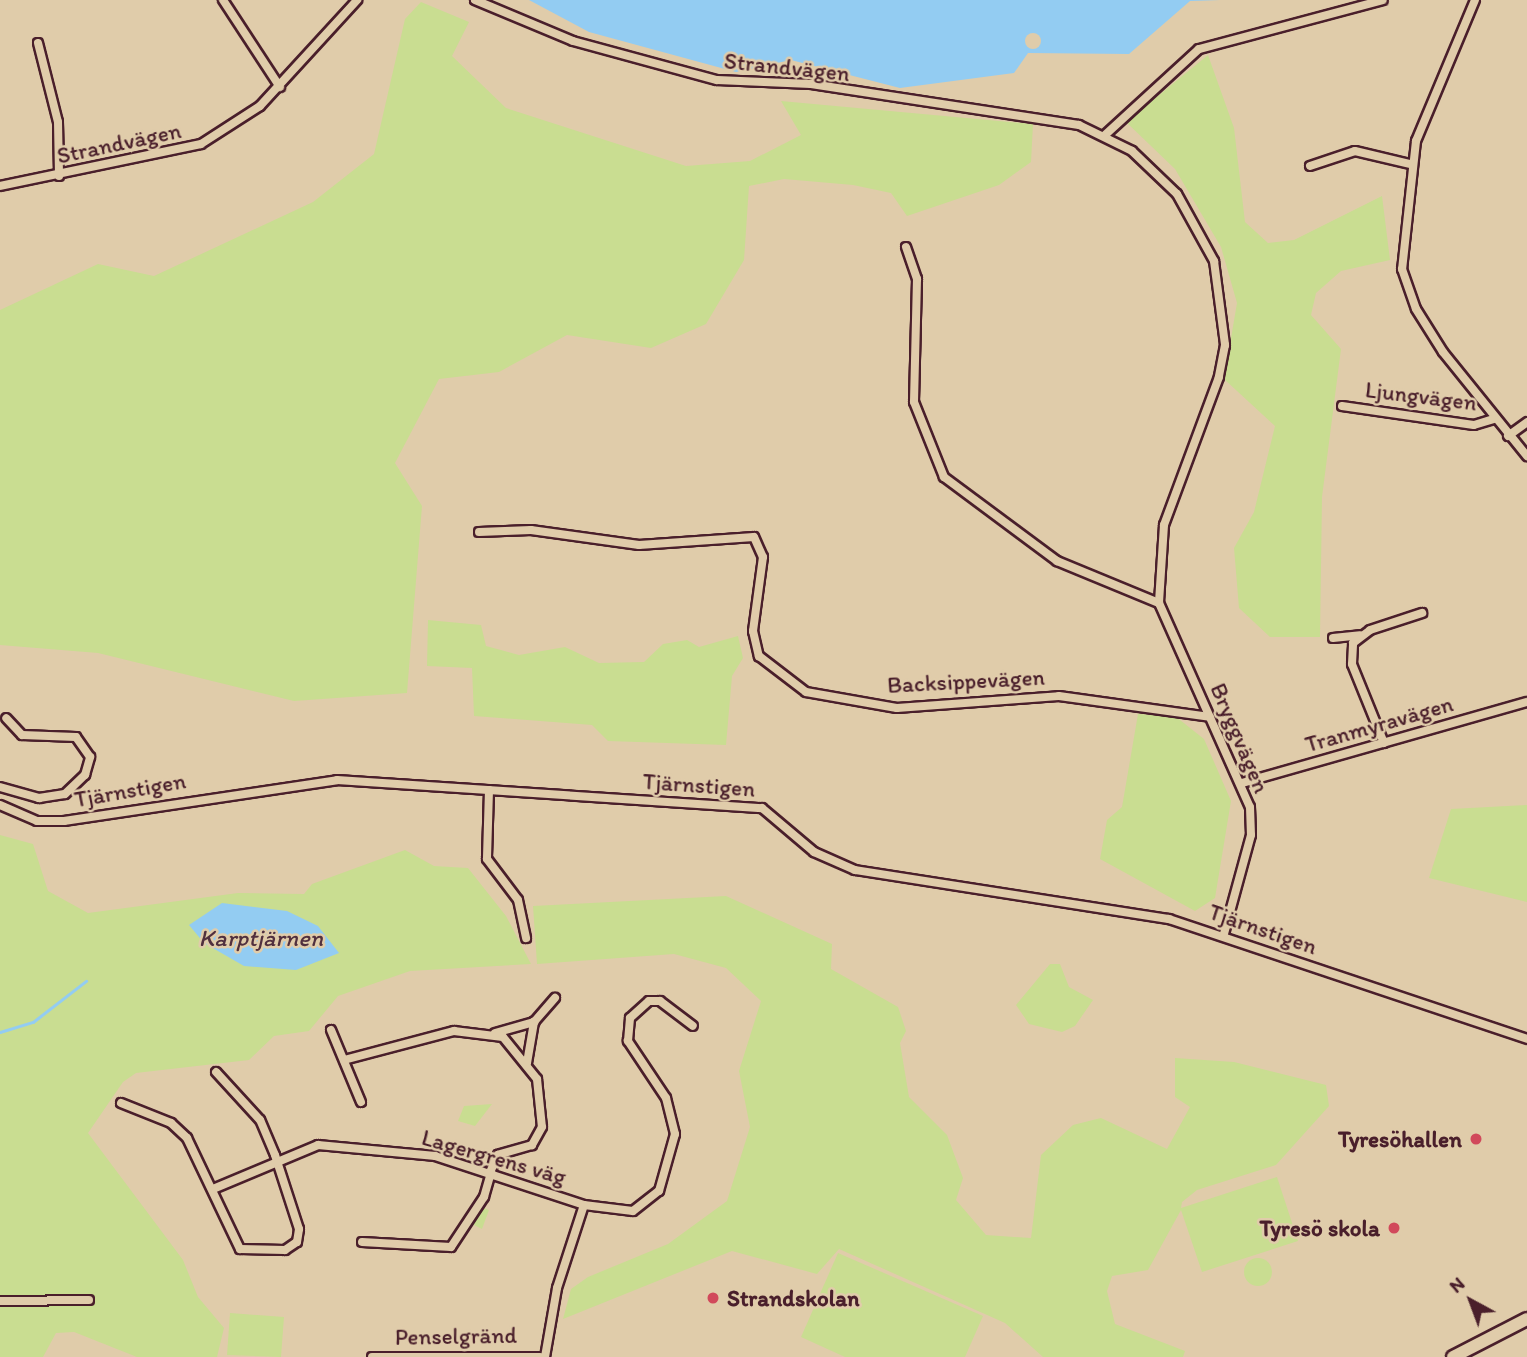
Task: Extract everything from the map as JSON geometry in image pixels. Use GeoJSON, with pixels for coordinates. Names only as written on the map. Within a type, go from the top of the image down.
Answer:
{"type":"FeatureCollection","features":[{"type":"Feature","properties":{"kind":"main road"},"geometry":{"type":"LineString","coordinates":[[1453,1357],[1527,1320]]}},
{"type":"Feature","properties":{"kind":"street"},"geometry":{"type":"LineString","coordinates":[[223,0],[280,87]]}},
{"type":"Feature","properties":{"kind":"street","name":"Strandvägen"},"geometry":{"type":"LineString","coordinates":[[0,186],[59,176],[201,144],[280,87],[357,0]]}},
{"type":"Feature","properties":{"kind":"street","name":"Strandvägen"},"geometry":{"type":"LineString","coordinates":[[475,0],[573,41],[717,80],[811,84],[925,105],[1041,117],[1105,135],[1177,194],[1214,261],[1226,320],[1219,377],[1164,524],[1159,603]]}},
{"type":"Feature","properties":{"kind":"street"},"geometry":{"type":"LineString","coordinates":[[1105,135],[1199,49],[1383,0]]}},
{"type":"Feature","properties":{"kind":"street"},"geometry":{"type":"LineString","coordinates":[[1475,0],[1435,87],[1410,164],[1402,269],[1416,309],[1494,419],[1527,456]]}},
{"type":"Feature","properties":{"kind":"street"},"geometry":{"type":"LineString","coordinates":[[38,43],[58,122],[59,176]]}},
{"type":"Feature","properties":{"kind":"street"},"geometry":{"type":"LineString","coordinates":[[1310,166],[1355,150],[1410,164]]}},
{"type":"Feature","properties":{"kind":"street"},"geometry":{"type":"LineString","coordinates":[[906,247],[916,279],[914,402],[944,477],[1057,561],[1159,603]]}},
{"type":"Feature","properties":{"kind":"street","name":"Ljungvägen"},"geometry":{"type":"LineString","coordinates":[[1342,406],[1474,425],[1494,419]]}},
{"type":"Feature","properties":{"kind":"street"},"geometry":{"type":"LineString","coordinates":[[1508,436],[1527,422]]}},
{"type":"Feature","properties":{"kind":"street","name":"Backsippevägen"},"geometry":{"type":"LineString","coordinates":[[479,532],[531,530],[639,545],[754,537],[763,557],[753,631],[759,656],[806,692],[897,708],[1059,696],[1210,717]]}},
{"type":"Feature","properties":{"kind":"street","name":"Bryggvägen"},"geometry":{"type":"LineString","coordinates":[[1159,603],[1242,783],[1251,835],[1224,934]]}},
{"type":"Feature","properties":{"kind":"street"},"geometry":{"type":"LineString","coordinates":[[1333,638],[1360,635],[1422,613]]}},
{"type":"Feature","properties":{"kind":"street"},"geometry":{"type":"LineString","coordinates":[[1360,635],[1352,664],[1384,743]]}},
{"type":"Feature","properties":{"kind":"street","name":"Tranmyravägen"},"geometry":{"type":"LineString","coordinates":[[1242,783],[1527,702]]}},
{"type":"Feature","properties":{"kind":"street"},"geometry":{"type":"LineString","coordinates":[[0,787],[39,798],[65,794],[85,775],[90,757],[76,737],[22,735],[6,718]]}},
{"type":"Feature","properties":{"kind":"street","name":"Tjärnstigen"},"geometry":{"type":"LineString","coordinates":[[0,805],[45,822],[337,780],[762,808],[814,852],[855,870],[1169,919],[1224,934],[1527,1038]]}},
{"type":"Feature","properties":{"kind":"street"},"geometry":{"type":"LineString","coordinates":[[489,790],[486,859],[518,900],[526,938]]}},
{"type":"Feature","properties":{"kind":"street"},"geometry":{"type":"LineString","coordinates":[[527,1063],[534,1022],[555,998]]}},
{"type":"Feature","properties":{"kind":"street"},"geometry":{"type":"LineString","coordinates":[[584,1205],[633,1211],[659,1191],[671,1165],[671,1114],[628,1041],[630,1018],[649,1001],[660,1002],[693,1026]]}},
{"type":"Feature","properties":{"kind":"street"},"geometry":{"type":"LineString","coordinates":[[344,1060],[421,1036],[495,1033],[534,1022]]}},
{"type":"Feature","properties":{"kind":"street"},"geometry":{"type":"LineString","coordinates":[[331,1030],[362,1102]]}},
{"type":"Feature","properties":{"kind":"street"},"geometry":{"type":"LineString","coordinates":[[362,1242],[451,1247],[484,1197],[498,1154],[538,1139],[539,1091],[527,1063],[495,1033]]}},
{"type":"Feature","properties":{"kind":"street"},"geometry":{"type":"LineString","coordinates":[[121,1103],[171,1123],[198,1154],[240,1249],[285,1250],[297,1242],[299,1229],[260,1121],[216,1072]]}},
{"type":"Feature","properties":{"kind":"street","name":"Lagergrens väg"},"geometry":{"type":"LineString","coordinates":[[274,1164],[318,1145],[415,1153],[491,1172],[584,1205],[556,1288],[542,1357]]}},
{"type":"Feature","properties":{"kind":"street"},"geometry":{"type":"LineString","coordinates":[[213,1189],[274,1164]]}},
{"type":"Feature","properties":{"kind":"street"},"geometry":{"type":"LineString","coordinates":[[0,1301],[89,1300]]}},
{"type":"Feature","properties":{"kind":"street","name":"Penselgränd"},"geometry":{"type":"LineString","coordinates":[[372,1357],[542,1357]]}},
{"type":"Feature","properties":{"kind":"green space"},"geometry":{"type":"Polygon","coordinates":[[[421,2],[469,22],[452,56],[506,108],[686,166],[750,161],[801,135],[781,101],[1033,124],[1031,162],[999,185],[907,216],[891,193],[853,185],[784,179],[749,186],[744,260],[706,324],[651,348],[567,335],[499,372],[439,379],[395,463],[422,506],[407,693],[294,701],[98,653],[0,645],[0,310],[98,264],[154,276],[313,202],[374,154],[405,19],[421,2]]]}},
{"type":"Feature","properties":{"kind":"green space"},"geometry":{"type":"Polygon","coordinates":[[[1208,55],[1234,128],[1245,222],[1268,243],[1294,240],[1382,196],[1390,260],[1341,271],[1316,293],[1311,315],[1341,349],[1322,497],[1320,637],[1270,637],[1239,608],[1234,548],[1254,512],[1275,426],[1224,379],[1237,303],[1221,247],[1175,169],[1126,122],[1208,55]]]}},
{"type":"Feature","properties":{"kind":"green space"},"geometry":{"type":"Polygon","coordinates":[[[428,620],[481,625],[486,646],[519,655],[565,647],[599,663],[644,662],[663,644],[687,640],[699,647],[738,636],[743,658],[732,676],[726,745],[608,741],[592,725],[474,716],[472,668],[427,666],[428,620]]]}},
{"type":"Feature","properties":{"kind":"green space"},"geometry":{"type":"Polygon","coordinates":[[[1138,714],[1175,716],[1204,739],[1231,801],[1215,898],[1195,911],[1100,859],[1107,820],[1122,807],[1138,714]]]}},
{"type":"Feature","properties":{"kind":"green space"},"geometry":{"type":"Polygon","coordinates":[[[1527,805],[1527,902],[1429,878],[1451,809],[1527,805]]]}},
{"type":"Feature","properties":{"kind":"green space"},"geometry":{"type":"Polygon","coordinates":[[[0,835],[33,844],[48,891],[88,913],[238,893],[304,894],[312,884],[405,850],[434,866],[468,868],[506,916],[531,964],[410,971],[338,996],[309,1031],[274,1036],[249,1060],[136,1073],[123,1082],[88,1133],[183,1260],[198,1297],[224,1328],[217,1357],[137,1357],[74,1332],[56,1333],[43,1357],[0,1357],[0,835]]]}},
{"type":"Feature","properties":{"kind":"green space"},"geometry":{"type":"Polygon","coordinates":[[[726,896],[832,944],[831,969],[898,1007],[906,1031],[900,1043],[909,1097],[947,1135],[963,1178],[956,1200],[986,1235],[1031,1238],[1041,1155],[1073,1125],[1101,1118],[1167,1149],[1190,1107],[1175,1097],[1175,1058],[1234,1062],[1326,1085],[1329,1106],[1276,1165],[1197,1190],[1182,1202],[1181,1208],[1277,1177],[1298,1241],[1202,1272],[1181,1210],[1148,1270],[1112,1276],[1107,1291],[1115,1324],[1185,1351],[1183,1357],[1043,1357],[1005,1323],[839,1249],[817,1274],[732,1251],[563,1319],[571,1289],[588,1277],[668,1244],[727,1201],[750,1127],[739,1071],[761,1001],[726,968],[674,954],[537,964],[533,906],[726,896]]]}},
{"type":"Feature","properties":{"kind":"green space"},"geometry":{"type":"Polygon","coordinates":[[[1050,964],[1060,964],[1069,987],[1093,1000],[1075,1026],[1062,1032],[1029,1024],[1016,1005],[1050,964]]]}},
{"type":"Feature","properties":{"kind":"green space"},"geometry":{"type":"Polygon","coordinates":[[[492,1104],[475,1126],[458,1121],[464,1106],[492,1104]]]}},
{"type":"Feature","properties":{"kind":"green space"},"geometry":{"type":"Polygon","coordinates":[[[484,1208],[489,1210],[482,1229],[470,1223],[484,1208]]]}},
{"type":"Feature","properties":{"kind":"green space"},"geometry":{"type":"Polygon","coordinates":[[[838,1253],[983,1316],[965,1357],[845,1357],[801,1337],[838,1253]]]}},
{"type":"Feature","properties":{"kind":"green space"},"geometry":{"type":"Polygon","coordinates":[[[1258,1258],[1268,1262],[1272,1272],[1268,1282],[1258,1286],[1248,1282],[1244,1272],[1248,1262],[1258,1258]]]}},
{"type":"Feature","properties":{"kind":"green space"},"geometry":{"type":"Polygon","coordinates":[[[230,1313],[284,1317],[281,1357],[227,1355],[230,1313]]]}},
{"type":"Feature","properties":{"kind":"water"},"geometry":{"type":"Polygon","coordinates":[[[529,0],[1220,0],[1190,1],[1129,54],[1028,53],[1014,73],[900,88],[791,60],[736,72],[589,32],[529,0]]]}},
{"type":"Feature","properties":{"kind":"water","name":"Karptjärnen"},"geometry":{"type":"Polygon","coordinates":[[[222,903],[287,911],[318,926],[339,953],[296,970],[244,966],[204,943],[189,925],[222,903]]]}},
{"type":"Feature","properties":{"kind":"pier"},"geometry":{"type":"Polygon","coordinates":[[[1030,33],[1036,33],[1041,41],[1039,47],[1030,49],[1025,44],[1025,38],[1030,33]]]}},
{"type":"Feature","properties":{"kind":"waterway"},"geometry":{"type":"LineString","coordinates":[[0,1032],[33,1022],[86,981]]}},
{"type":"Feature","properties":{"kind":"place","name":"Tyresöhallen"},"geometry":{"type":"Point","coordinates":[1476,1139]}},
{"type":"Feature","properties":{"kind":"place","name":"Tyresö skola"},"geometry":{"type":"Point","coordinates":[1394,1228]}},
{"type":"Feature","properties":{"kind":"place","name":"Strandskolan"},"geometry":{"type":"Point","coordinates":[713,1298]}}]}
